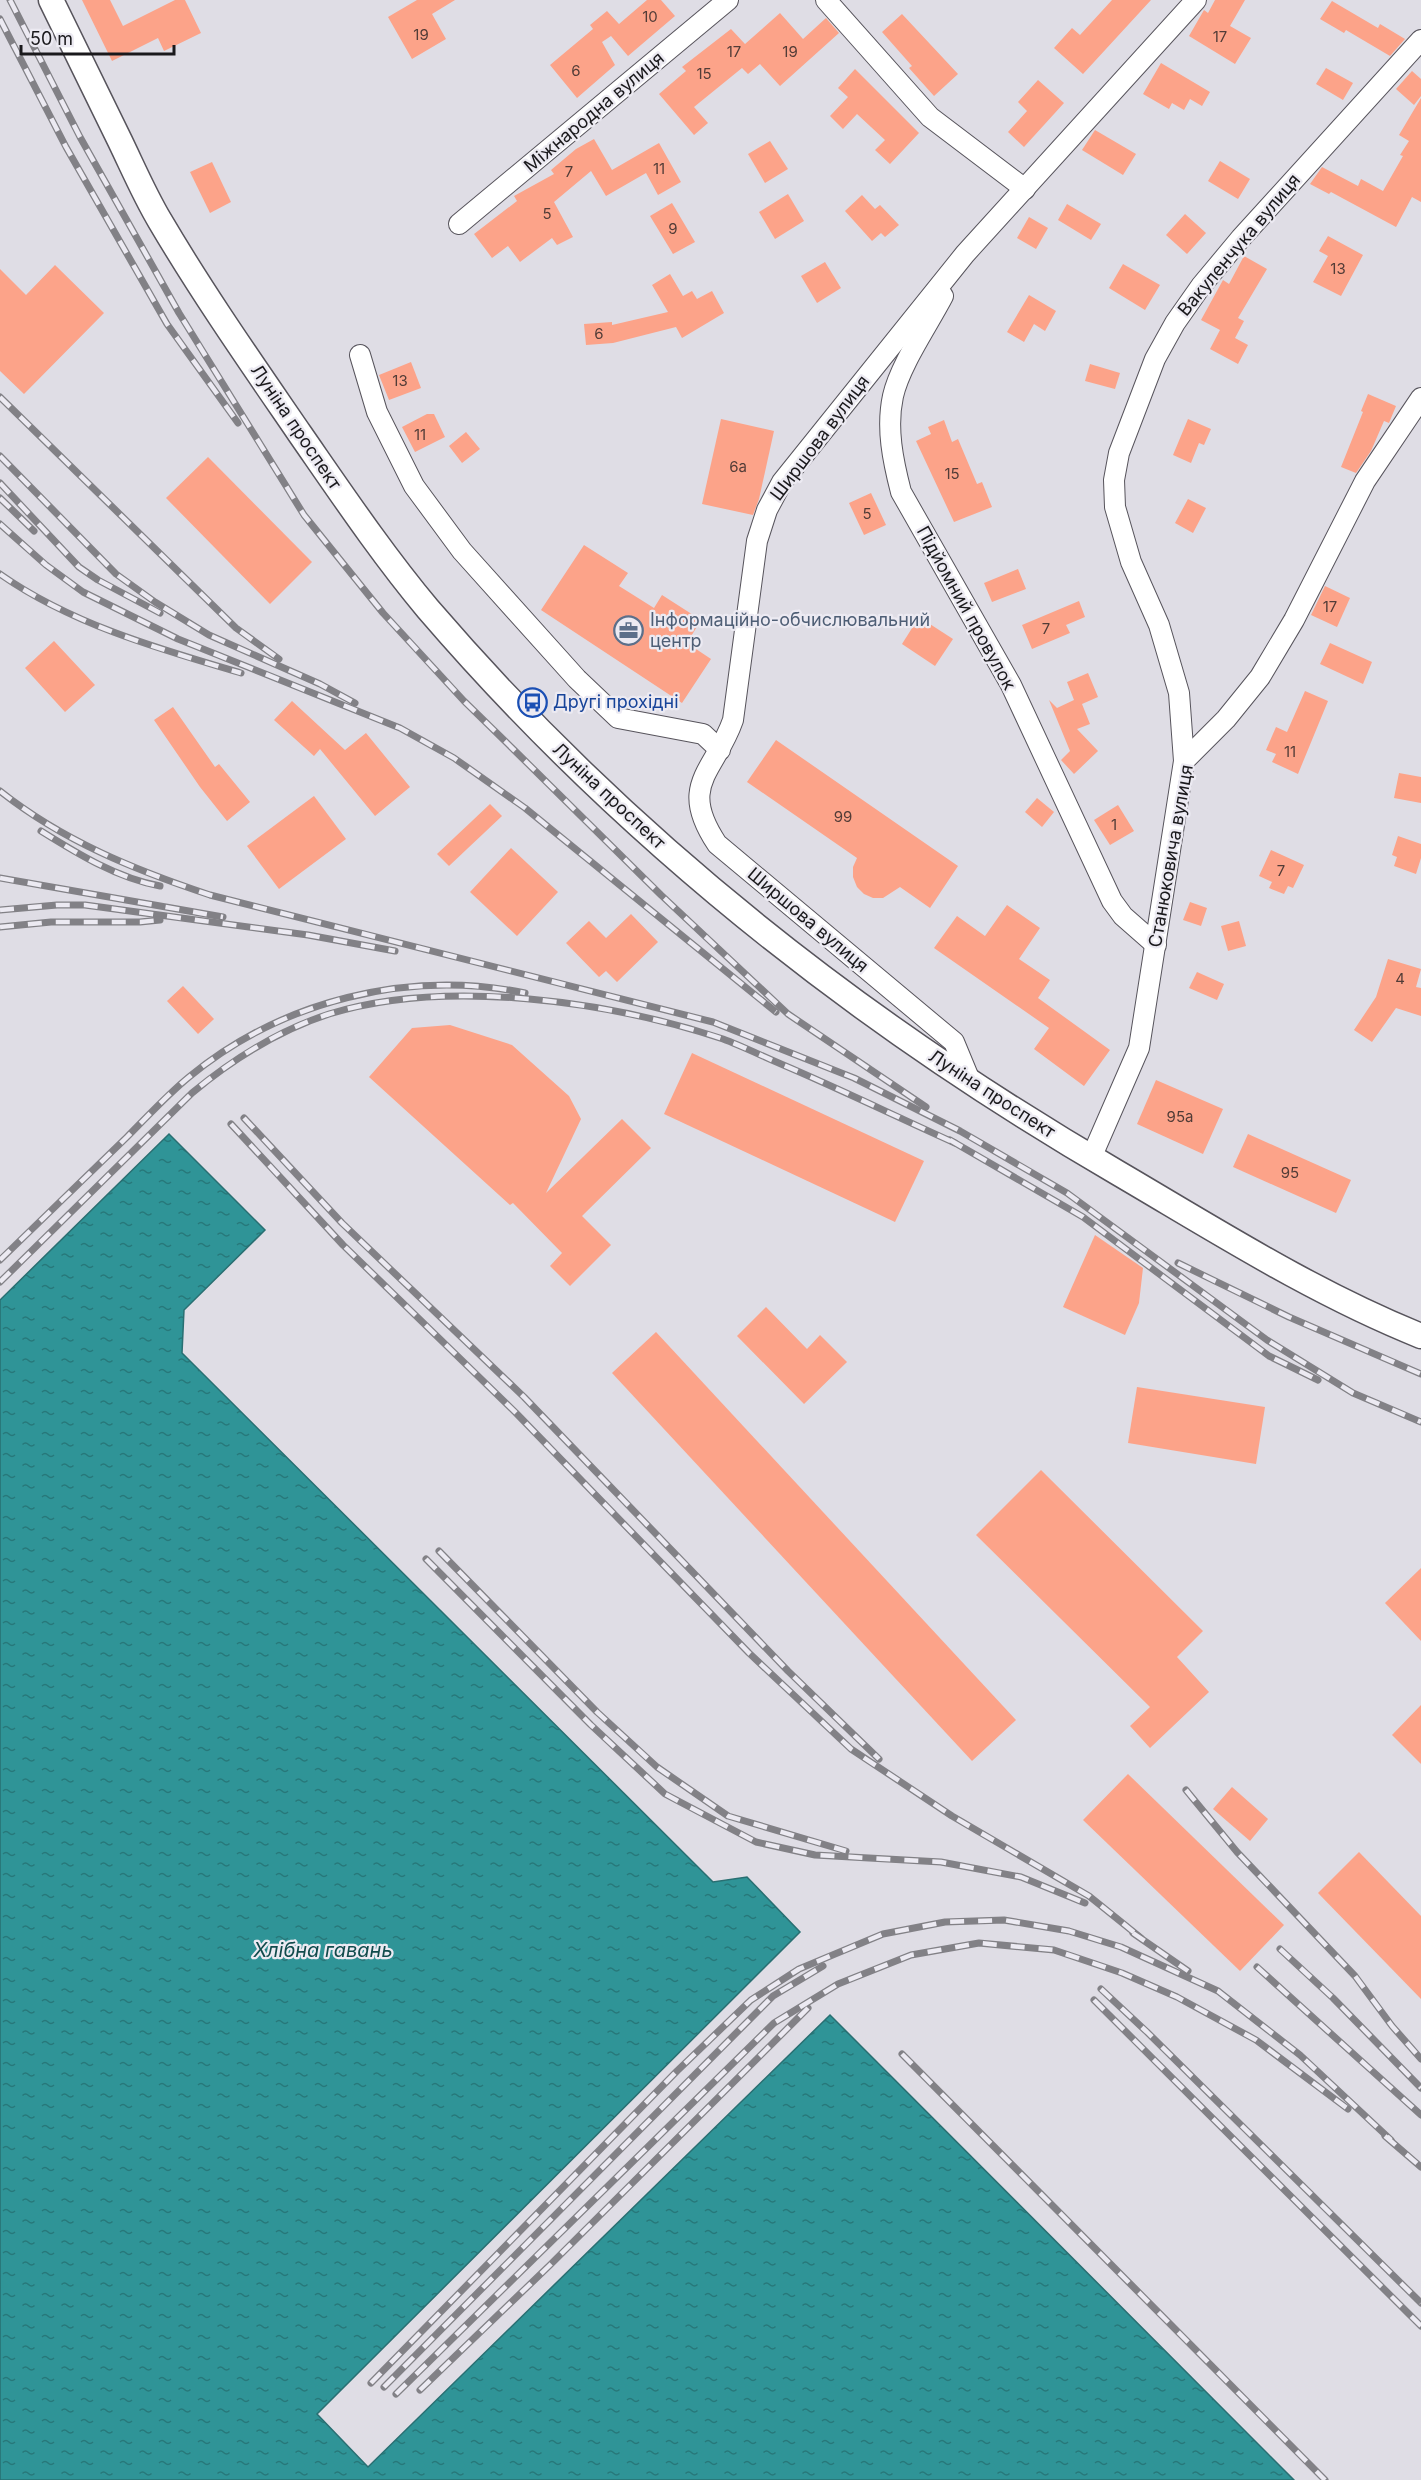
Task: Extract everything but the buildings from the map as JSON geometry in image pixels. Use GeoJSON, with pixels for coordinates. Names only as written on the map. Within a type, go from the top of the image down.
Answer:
{"type":"FeatureCollection","features":[{"type":"Feature","properties":{"kind":"street","name":"Луніна проспект"},"geometry":{"type":"LineString","coordinates":[[51,0],[157,217],[278,401],[342,495],[426,606],[530,722],[647,834],[744,916],[844,994],[971,1083],[1091,1158],[1289,1274],[1421,1336]]}},
{"type":"Feature","properties":{"kind":"street","name":"Міжнародна вулиця"},"geometry":{"type":"LineString","coordinates":[[459,224],[728,0]]}},
{"type":"Feature","properties":{"kind":"street"},"geometry":{"type":"LineString","coordinates":[[826,0],[930,117],[1025,189]]}},
{"type":"Feature","properties":{"kind":"street","name":"Ширшова вулиця"},"geometry":{"type":"LineString","coordinates":[[971,1083],[954,1042],[717,844],[706,827],[700,808],[700,793],[707,767],[720,750],[733,720],[757,542],[767,510],[782,482],[965,254],[1196,0]]}},
{"type":"Feature","properties":{"kind":"street","name":"Вакуленчука вулиця"},"geometry":{"type":"LineString","coordinates":[[1184,760],[1179,693],[1159,625],[1131,562],[1115,507],[1114,480],[1119,453],[1155,359],[1174,322],[1201,285],[1421,40]]}},
{"type":"Feature","properties":{"kind":"street","name":"Підйомний провулок"},"geometry":{"type":"LineString","coordinates":[[965,254],[902,373],[893,395],[890,426],[893,461],[901,492],[1011,685],[1112,901],[1123,916],[1156,945]]}},
{"type":"Feature","properties":{"kind":"street"},"geometry":{"type":"LineString","coordinates":[[360,355],[377,412],[414,486],[462,551],[577,679],[618,718],[703,734],[720,750]]}},
{"type":"Feature","properties":{"kind":"street","name":"Станюковича вулиця"},"geometry":{"type":"LineString","coordinates":[[1091,1158],[1139,1048],[1184,760],[1226,719],[1260,677],[1294,620],[1365,481],[1421,398]]}},
{"type":"Feature","properties":{"kind":"water","name":"Хлібна гавань"},"geometry":{"type":"Polygon","coordinates":[[[169,1134],[265,1230],[184,1310],[182,1353],[713,1882],[747,1877],[800,1932],[317,2414],[368,2467],[830,2015],[1294,2480],[0,2480],[0,1300],[169,1134]]]}},
{"type":"Feature","properties":{"kind":"railway"},"geometry":{"type":"LineString","coordinates":[[10,0],[80,137],[179,313],[304,515],[383,613],[464,701],[661,895],[788,1014],[926,1107]]}},
{"type":"Feature","properties":{"kind":"railway"},"geometry":{"type":"LineString","coordinates":[[0,19],[66,147],[167,324],[238,423]]}},
{"type":"Feature","properties":{"kind":"railway"},"geometry":{"type":"LineString","coordinates":[[0,397],[236,628],[279,659]]}},
{"type":"Feature","properties":{"kind":"railway"},"geometry":{"type":"LineString","coordinates":[[0,456],[116,574],[155,602],[209,635],[320,684],[355,703]]}},
{"type":"Feature","properties":{"kind":"railway"},"geometry":{"type":"LineString","coordinates":[[0,483],[79,567],[98,580],[160,613]]}},
{"type":"Feature","properties":{"kind":"railway"},"geometry":{"type":"LineString","coordinates":[[0,498],[34,531]]}},
{"type":"Feature","properties":{"kind":"railway"},"geometry":{"type":"LineString","coordinates":[[0,524],[46,565],[83,592],[178,639],[400,728],[454,758],[525,808],[776,1012]]}},
{"type":"Feature","properties":{"kind":"railway"},"geometry":{"type":"LineString","coordinates":[[0,574],[27,592],[86,621],[147,644],[241,673]]}},
{"type":"Feature","properties":{"kind":"railway"},"geometry":{"type":"LineString","coordinates":[[0,791],[49,825],[100,852],[210,895],[713,1022],[854,1078],[960,1131],[1067,1193],[1267,1340],[1353,1393],[1421,1422]]}},
{"type":"Feature","properties":{"kind":"railway"},"geometry":{"type":"LineString","coordinates":[[41,831],[113,871],[160,886]]}},
{"type":"Feature","properties":{"kind":"railway"},"geometry":{"type":"LineString","coordinates":[[0,878],[223,917]]}},
{"type":"Feature","properties":{"kind":"railway"},"geometry":{"type":"LineString","coordinates":[[0,910],[85,905],[308,935],[395,951]]}},
{"type":"Feature","properties":{"kind":"railway"},"geometry":{"type":"LineString","coordinates":[[0,927],[51,922],[160,920]]}},
{"type":"Feature","properties":{"kind":"railway"},"geometry":{"type":"LineString","coordinates":[[0,1260],[181,1084],[225,1051],[264,1028],[305,1011],[348,998],[392,989],[436,985],[481,987],[525,993]]}},
{"type":"Feature","properties":{"kind":"railway"},"geometry":{"type":"LineString","coordinates":[[0,1282],[192,1093],[223,1069],[256,1047],[291,1029],[329,1014],[375,1003],[423,997],[475,996],[579,1005],[630,1014],[723,1039],[955,1143]]}},
{"type":"Feature","properties":{"kind":"railway"},"geometry":{"type":"LineString","coordinates":[[244,1118],[342,1223],[524,1397],[788,1671],[879,1759]]}},
{"type":"Feature","properties":{"kind":"railway"},"geometry":{"type":"LineString","coordinates":[[231,1124],[343,1245],[516,1413],[749,1653],[851,1749],[952,1816],[1089,1896],[1141,1938]]}},
{"type":"Feature","properties":{"kind":"railway"},"geometry":{"type":"LineString","coordinates":[[950,1140],[1083,1217],[1269,1356],[1318,1380]]}},
{"type":"Feature","properties":{"kind":"railway"},"geometry":{"type":"LineString","coordinates":[[1178,1263],[1289,1317],[1421,1374]]}},
{"type":"Feature","properties":{"kind":"railway"},"geometry":{"type":"LineString","coordinates":[[439,1551],[597,1712],[657,1767],[728,1816],[846,1851]]}},
{"type":"Feature","properties":{"kind":"railway"},"geometry":{"type":"LineString","coordinates":[[426,1559],[591,1725],[665,1794],[756,1842],[815,1855],[941,1862],[1021,1877],[1085,1903]]}},
{"type":"Feature","properties":{"kind":"railway"},"geometry":{"type":"LineString","coordinates":[[1186,1790],[1237,1852],[1355,1976],[1392,2026],[1421,2059]]}},
{"type":"Feature","properties":{"kind":"railway"},"geometry":{"type":"LineString","coordinates":[[371,2383],[677,2071],[751,2000],[799,1969],[883,1934],[945,1922],[1004,1920],[1069,1931],[1121,1947],[1218,1991],[1300,2055],[1391,2140]]}},
{"type":"Feature","properties":{"kind":"railway"},"geometry":{"type":"LineString","coordinates":[[1133,1933],[1188,1971]]}},
{"type":"Feature","properties":{"kind":"railway"},"geometry":{"type":"LineString","coordinates":[[396,2394],[774,2023],[838,1984],[911,1955],[979,1943],[1054,1950],[1122,1973],[1177,1997],[1256,2040],[1348,2109]]}},
{"type":"Feature","properties":{"kind":"railway"},"geometry":{"type":"LineString","coordinates":[[1280,1949],[1333,1998],[1421,2088]]}},
{"type":"Feature","properties":{"kind":"railway"},"geometry":{"type":"LineString","coordinates":[[384,2387],[773,1996],[823,1966]]}},
{"type":"Feature","properties":{"kind":"railway"},"geometry":{"type":"LineString","coordinates":[[1257,1967],[1421,2115]]}},
{"type":"Feature","properties":{"kind":"railway"},"geometry":{"type":"LineString","coordinates":[[1101,1989],[1421,2303]]}},
{"type":"Feature","properties":{"kind":"railway"},"geometry":{"type":"LineString","coordinates":[[1094,2000],[1421,2326]]}},
{"type":"Feature","properties":{"kind":"railway"},"geometry":{"type":"LineString","coordinates":[[420,2390],[550,2265],[808,2008]]}},
{"type":"Feature","properties":{"kind":"railway"},"geometry":{"type":"LineString","coordinates":[[902,2054],[1325,2480]]}},
{"type":"Feature","properties":{"kind":"railway"},"geometry":{"type":"LineString","coordinates":[[1385,2136],[1421,2167]]}},
{"type":"Feature","properties":{"kind":"place","name":"Інформаційно-обчислювальний центр"},"geometry":{"type":"Point","coordinates":[629,630]}},
{"type":"Feature","properties":{"kind":"place","name":"Другі прохідні"},"geometry":{"type":"Point","coordinates":[532,702]}}]}
